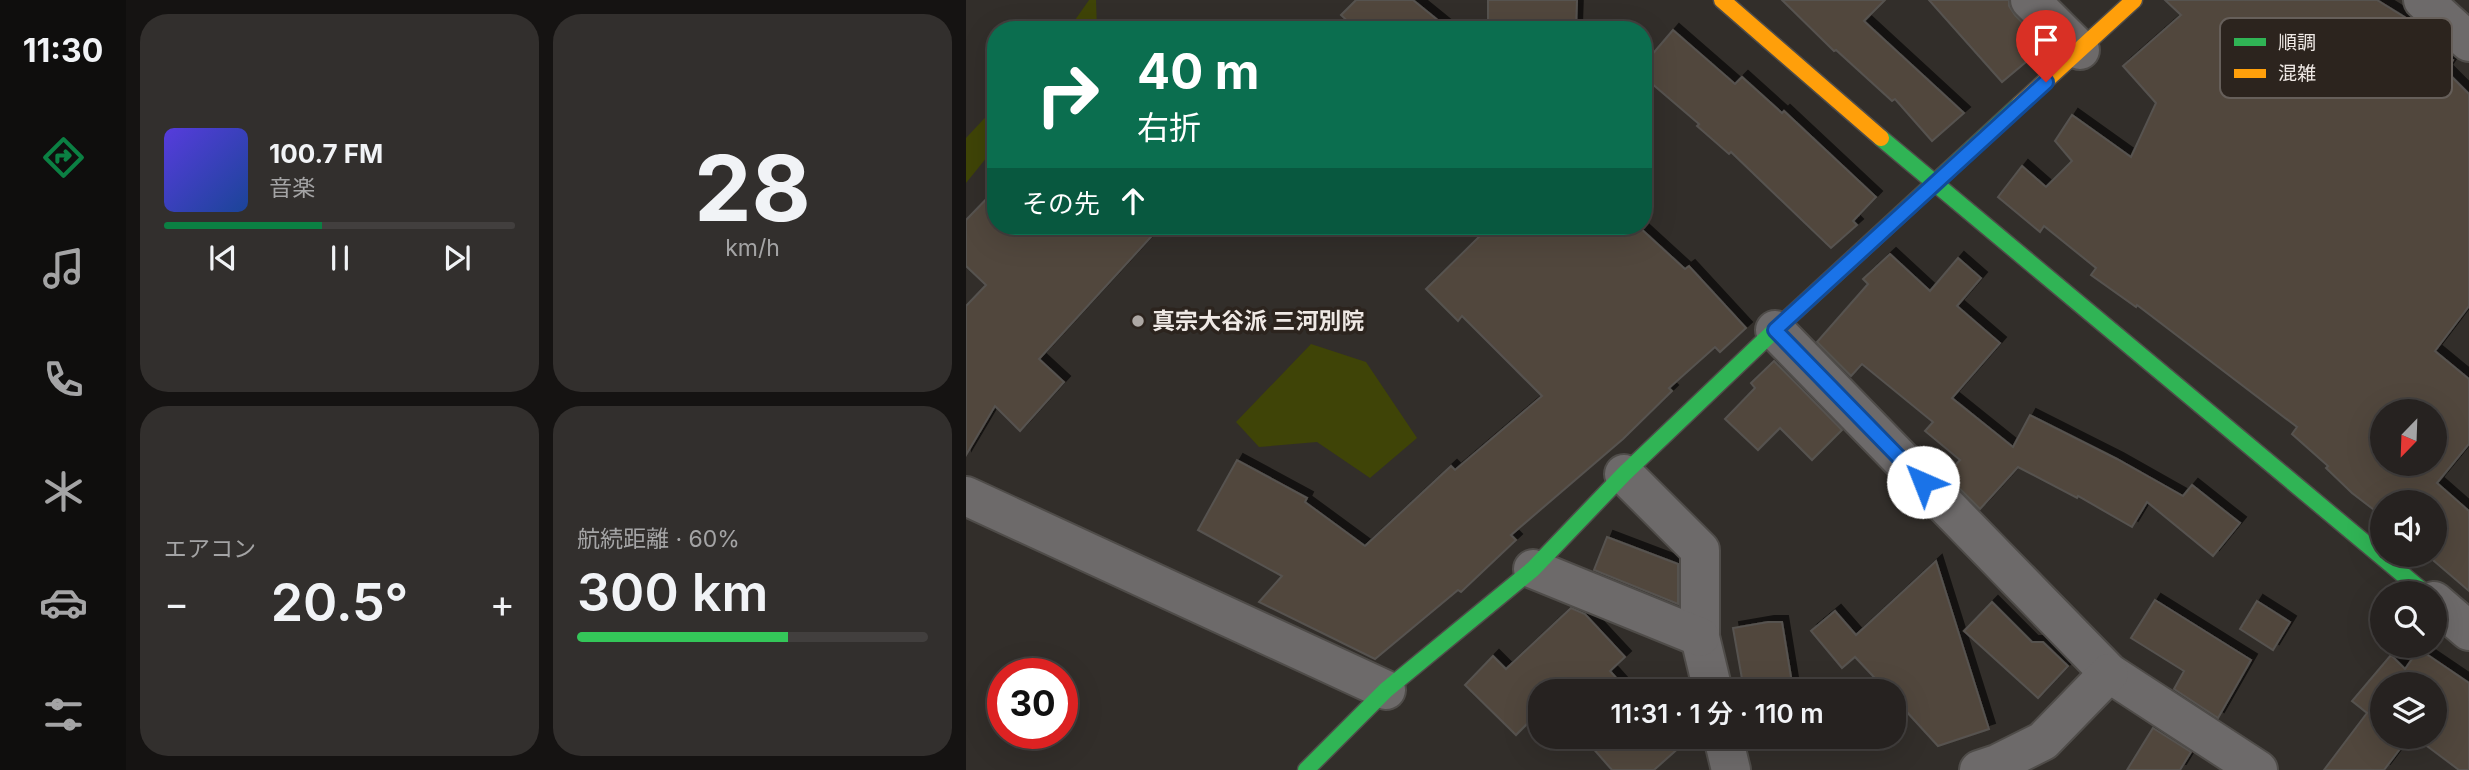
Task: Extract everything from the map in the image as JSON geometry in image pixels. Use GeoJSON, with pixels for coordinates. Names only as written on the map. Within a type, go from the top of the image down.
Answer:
{"type":"FeatureCollection","features":[{"type":"Feature","properties":{"kind":"street"},"geometry":{"type":"LineString","coordinates":[[1722,0],[1934,185],[2411,581]]}},
{"type":"Feature","properties":{"kind":"street"},"geometry":{"type":"LineString","coordinates":[[2029,0],[2080,50]]}},
{"type":"Feature","properties":{"kind":"street"},"geometry":{"type":"LineString","coordinates":[[1306,770],[1386,690],[1533,569],[1624,474],[1775,330],[2134,0]]}},
{"type":"Feature","properties":{"kind":"street"},"geometry":{"type":"LineString","coordinates":[[2423,0],[2443,18]]}},
{"type":"Feature","properties":{"kind":"street"},"geometry":{"type":"LineString","coordinates":[[2452,26],[2469,42]]}},
{"type":"Feature","properties":{"kind":"street"},"geometry":{"type":"LineString","coordinates":[[1775,330],[2109,673],[2258,770]]}},
{"type":"Feature","properties":{"kind":"street"},"geometry":{"type":"LineString","coordinates":[[1624,474],[1700,550],[1700,637],[1710,679]]}},
{"type":"Feature","properties":{"kind":"street"},"geometry":{"type":"LineString","coordinates":[[966,496],[1386,690]]}},
{"type":"Feature","properties":{"kind":"street"},"geometry":{"type":"LineString","coordinates":[[1533,569],[1700,637]]}},
{"type":"Feature","properties":{"kind":"street"},"geometry":{"type":"LineString","coordinates":[[2447,612],[2469,631]]}},
{"type":"Feature","properties":{"kind":"street"},"geometry":{"type":"LineString","coordinates":[[1979,770],[2043,741],[2109,673]]}},
{"type":"Feature","properties":{"kind":"street"},"geometry":{"type":"LineString","coordinates":[[1726,749],[1731,770]]}},
{"type":"Feature","properties":{"kind":"green space"},"geometry":{"type":"Polygon","coordinates":[[[1089,0],[1096,0],[1097,21],[1074,21],[1089,0]]]}},
{"type":"Feature","properties":{"kind":"green space"},"geometry":{"type":"Polygon","coordinates":[[[987,116],[987,157],[966,183],[966,138],[987,116]]]}},
{"type":"Feature","properties":{"kind":"green space"},"geometry":{"type":"Polygon","coordinates":[[[1311,344],[1366,362],[1417,438],[1370,478],[1317,442],[1259,447],[1236,422],[1311,344]]]}},
{"type":"Feature","properties":{"kind":"building"},"geometry":{"type":"Polygon","coordinates":[[[1356,0],[1413,0],[1439,21],[1347,21],[1341,15],[1356,0]]]}},
{"type":"Feature","properties":{"kind":"building"},"geometry":{"type":"Polygon","coordinates":[[[1488,0],[1577,0],[1576,21],[1488,21],[1488,0]]]}},
{"type":"Feature","properties":{"kind":"building"},"geometry":{"type":"Polygon","coordinates":[[[1782,0],[1885,0],[1864,21],[1964,113],[1932,141],[1895,99],[1892,101],[1834,51],[1782,0]]]}},
{"type":"Feature","properties":{"kind":"building"},"geometry":{"type":"Polygon","coordinates":[[[1929,0],[2009,0],[2009,6],[2015,15],[2045,46],[2002,82],[1929,0]]]}},
{"type":"Feature","properties":{"kind":"building"},"geometry":{"type":"Polygon","coordinates":[[[2165,0],[2377,0],[2406,18],[2220,18],[2220,98],[2452,98],[2452,77],[2469,94],[2469,306],[2435,351],[2469,379],[2469,444],[2447,471],[2447,399],[2370,399],[2370,476],[2443,476],[2437,483],[2445,490],[2370,490],[2370,507],[2352,493],[2326,468],[2328,466],[2292,434],[2297,427],[2137,305],[2136,307],[2091,275],[2096,268],[2044,226],[2040,232],[1998,197],[2022,166],[2046,187],[2072,161],[2055,141],[2072,115],[2131,157],[2156,103],[2123,66],[2181,15],[2165,0]]]}},
{"type":"Feature","properties":{"kind":"building"},"geometry":{"type":"Polygon","coordinates":[[[1673,30],[1735,84],[1742,77],[1782,113],[1784,111],[1876,197],[1853,221],[1857,225],[1831,248],[1731,152],[1729,154],[1652,84],[1652,54],[1673,30]]]}},
{"type":"Feature","properties":{"kind":"building"},"geometry":{"type":"Polygon","coordinates":[[[987,198],[987,235],[1153,235],[1039,359],[1064,382],[1020,431],[995,406],[966,455],[966,306],[986,285],[966,266],[966,220],[987,198]]]}},
{"type":"Feature","properties":{"kind":"building"},"geometry":{"type":"Polygon","coordinates":[[[1481,235],[1648,235],[1685,269],[1689,266],[1746,328],[1720,352],[1715,347],[1669,388],[1672,391],[1623,439],[1511,535],[1516,540],[1461,592],[1458,590],[1375,659],[1259,602],[1282,576],[1198,530],[1237,460],[1307,498],[1305,502],[1365,546],[1451,466],[1455,470],[1542,396],[1462,316],[1458,321],[1426,289],[1481,235]]]}},
{"type":"Feature","properties":{"kind":"building"},"geometry":{"type":"Polygon","coordinates":[[[1890,254],[1930,291],[1958,258],[1981,278],[1957,306],[2000,343],[1952,398],[2013,447],[2030,415],[2183,496],[2192,485],[2240,523],[2213,556],[2147,502],[2132,527],[2078,496],[2077,498],[2018,467],[1980,509],[1946,475],[1960,460],[1925,431],[1933,422],[1862,364],[1851,376],[1817,342],[1868,284],[1863,279],[1890,254]]]}},
{"type":"Feature","properties":{"kind":"building"},"geometry":{"type":"Polygon","coordinates":[[[1774,361],[1842,430],[1812,460],[1780,428],[1758,450],[1725,419],[1755,388],[1751,383],[1774,361]]]}},
{"type":"Feature","properties":{"kind":"building"},"geometry":{"type":"Polygon","coordinates":[[[2447,492],[2469,511],[2469,591],[2441,567],[2447,567],[2447,492]]]}},
{"type":"Feature","properties":{"kind":"building"},"geometry":{"type":"Polygon","coordinates":[[[1607,537],[1678,564],[1678,604],[1594,570],[1607,537]]]}},
{"type":"Feature","properties":{"kind":"building"},"geometry":{"type":"Polygon","coordinates":[[[1936,561],[1989,729],[1938,746],[1906,711],[1906,679],[1876,679],[1855,657],[1842,668],[1811,631],[1835,611],[1856,635],[1936,561]]]}},
{"type":"Feature","properties":{"kind":"building"},"geometry":{"type":"Polygon","coordinates":[[[2155,600],[2251,660],[2218,718],[2174,689],[2184,671],[2131,638],[2155,600]]]}},
{"type":"Feature","properties":{"kind":"building"},"geometry":{"type":"Polygon","coordinates":[[[2257,601],[2290,622],[2273,650],[2240,629],[2257,601]]]}},
{"type":"Feature","properties":{"kind":"building"},"geometry":{"type":"Polygon","coordinates":[[[1992,602],[2032,642],[2043,642],[2068,666],[2038,698],[1964,631],[1992,602]]]}},
{"type":"Feature","properties":{"kind":"building"},"geometry":{"type":"Polygon","coordinates":[[[1571,608],[1585,614],[1625,657],[1610,671],[1617,679],[1528,679],[1528,723],[1516,735],[1465,685],[1493,656],[1506,669],[1571,608]]]}},
{"type":"Feature","properties":{"kind":"building"},"geometry":{"type":"Polygon","coordinates":[[[1782,622],[1791,679],[1742,679],[1733,628],[1782,622]]]}},
{"type":"Feature","properties":{"kind":"building"},"geometry":{"type":"Polygon","coordinates":[[[2388,658],[2394,658],[2405,669],[2413,658],[2432,658],[2469,683],[2469,770],[2459,770],[2431,749],[2447,749],[2447,672],[2377,672],[2388,658]]]}},
{"type":"Feature","properties":{"kind":"building"},"geometry":{"type":"Polygon","coordinates":[[[2370,680],[2370,749],[2400,749],[2384,770],[2324,770],[2367,713],[2352,701],[2370,680]]]}},
{"type":"Feature","properties":{"kind":"building"},"geometry":{"type":"Polygon","coordinates":[[[2153,728],[2191,752],[2180,770],[2127,770],[2153,728]]]}},
{"type":"Feature","properties":{"kind":"building"},"geometry":{"type":"Polygon","coordinates":[[[1594,749],[1678,749],[1654,770],[1612,770],[1594,749]]]}},
{"type":"Feature","properties":{"kind":"traffic: fast"},"geometry":{"type":"LineString","coordinates":[[1306,770],[1386,690],[1533,569],[1624,474],[1775,330],[2019,105]]}},
{"type":"Feature","properties":{"kind":"traffic: fast"},"geometry":{"type":"LineString","coordinates":[[1881,138],[2411,581]]}},
{"type":"Feature","properties":{"kind":"traffic: slow"},"geometry":{"type":"LineString","coordinates":[[1722,0],[1881,138]]}},
{"type":"Feature","properties":{"kind":"traffic: slow"},"geometry":{"type":"LineString","coordinates":[[2019,105],[2134,0]]}},
{"type":"Feature","properties":{"kind":"place","name":"真宗大谷派 三河別院"},"geometry":{"type":"Point","coordinates":[1138,321]}},
{"type":"Feature","properties":{"kind":"route"},"geometry":{"type":"LineString","coordinates":[[1923,482],[1775,330],[2046,82]]}}]}
